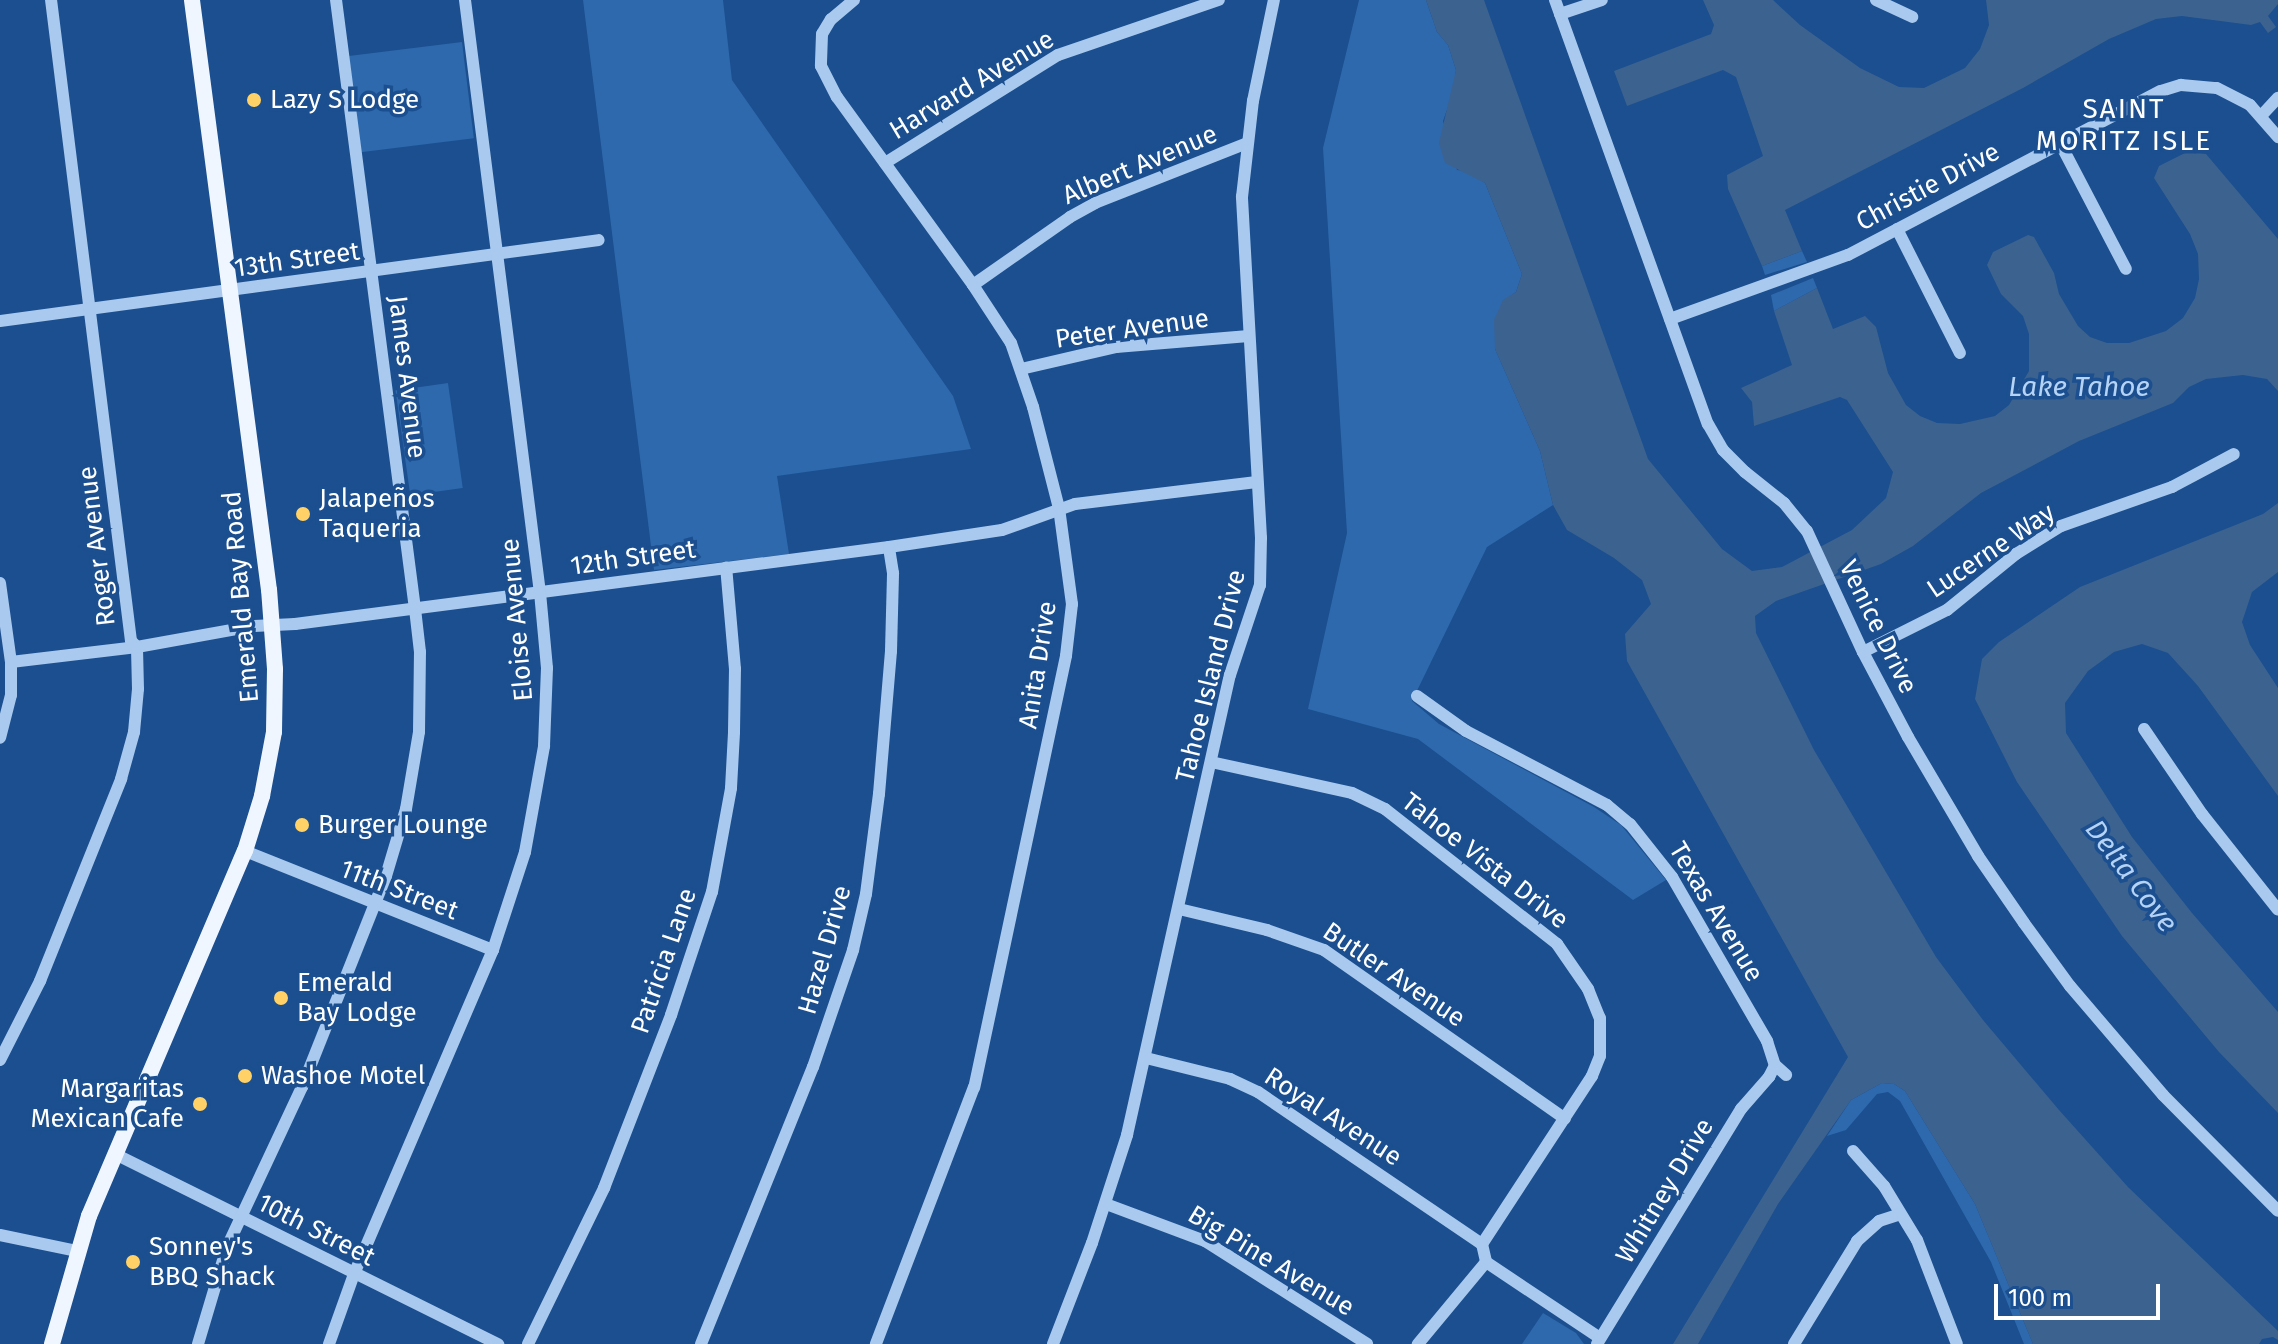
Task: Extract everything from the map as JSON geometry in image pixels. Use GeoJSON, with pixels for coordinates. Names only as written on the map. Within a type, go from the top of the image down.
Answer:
{"type":"FeatureCollection","features":[{"type":"Feature","properties":{"kind":"main road","name":"Emerald Bay Road"},"geometry":{"type":"LineString","coordinates":[[52,1344],[77,1251],[115,1154],[245,851],[262,796],[274,732],[273,627],[192,0]]}},
{"type":"Feature","properties":{"kind":"street","name":"Roger Avenue"},"geometry":{"type":"LineString","coordinates":[[0,1060],[40,981],[121,779],[134,732],[137,647],[131,641],[51,0]]}},
{"type":"Feature","properties":{"kind":"street","name":"James Avenue"},"geometry":{"type":"LineString","coordinates":[[198,1344],[217,1272],[302,1087],[375,905],[404,820],[419,732],[420,652],[336,0]]}},
{"type":"Feature","properties":{"kind":"street","name":"Eloise Avenue"},"geometry":{"type":"LineString","coordinates":[[329,1344],[354,1274],[493,950],[525,852],[544,746],[547,668],[540,593],[465,0]]}},
{"type":"Feature","properties":{"kind":"street","name":"Anita Drive"},"geometry":{"type":"LineString","coordinates":[[854,0],[831,19],[822,34],[821,66],[837,97],[973,285],[1011,343],[1059,508],[1071,579],[1070,628],[990,1024],[963,1122],[876,1344]]}},
{"type":"Feature","properties":{"kind":"street","name":"Harvard Avenue"},"geometry":{"type":"LineString","coordinates":[[885,163],[1058,55],[1219,0]]}},
{"type":"Feature","properties":{"kind":"street","name":"Tahoe Island Drive"},"geometry":{"type":"LineString","coordinates":[[1053,1344],[1106,1204],[1146,1058],[1230,675],[1260,585],[1242,197],[1247,143],[1274,0]]}},
{"type":"Feature","properties":{"kind":"street","name":"Venice Drive"},"geometry":{"type":"LineString","coordinates":[[1555,0],[1708,424],[1723,450],[1784,503],[1813,544],[1863,652],[1978,856],[2070,986],[2163,1095],[2278,1211]]}},
{"type":"Feature","properties":{"kind":"street"},"geometry":{"type":"LineString","coordinates":[[1560,14],[1602,0]]}},
{"type":"Feature","properties":{"kind":"street"},"geometry":{"type":"LineString","coordinates":[[1876,0],[1912,17]]}},
{"type":"Feature","properties":{"kind":"street","name":"Christie Drive"},"geometry":{"type":"LineString","coordinates":[[1670,319],[1819,267],[2142,99],[2181,85],[2200,84],[2226,91],[2261,116],[2278,137]]}},
{"type":"Feature","properties":{"kind":"street"},"geometry":{"type":"LineString","coordinates":[[2261,116],[2278,98]]}},
{"type":"Feature","properties":{"kind":"street","name":"Albert Avenue"},"geometry":{"type":"LineString","coordinates":[[973,285],[1095,203],[1247,143]]}},
{"type":"Feature","properties":{"kind":"street"},"geometry":{"type":"LineString","coordinates":[[2060,143],[2126,269]]}},
{"type":"Feature","properties":{"kind":"street"},"geometry":{"type":"LineString","coordinates":[[1897,229],[1960,353]]}},
{"type":"Feature","properties":{"kind":"street","name":"13th Street"},"geometry":{"type":"LineString","coordinates":[[0,321],[599,240]]}},
{"type":"Feature","properties":{"kind":"street","name":"Peter Avenue"},"geometry":{"type":"LineString","coordinates":[[1021,369],[1116,347],[1249,336]]}},
{"type":"Feature","properties":{"kind":"street","name":"Lucerne Way"},"geometry":{"type":"LineString","coordinates":[[1863,652],[1947,610],[2016,554],[2061,526],[2172,487],[2234,454]]}},
{"type":"Feature","properties":{"kind":"street","name":"12th Street"},"geometry":{"type":"LineString","coordinates":[[11,662],[137,647],[254,626],[273,627],[889,547],[1002,530],[1059,508],[1257,482]]}},
{"type":"Feature","properties":{"kind":"street","name":"Hazel Drive"},"geometry":{"type":"LineString","coordinates":[[701,1344],[813,1067],[853,950],[866,894],[879,794],[891,651],[893,573],[889,547]]}},
{"type":"Feature","properties":{"kind":"street","name":"Patricia Lane"},"geometry":{"type":"LineString","coordinates":[[528,1344],[604,1188],[671,1015],[712,892],[731,788],[734,732],[735,669],[726,567]]}},
{"type":"Feature","properties":{"kind":"street"},"geometry":{"type":"LineString","coordinates":[[0,583],[11,662],[11,695],[0,738]]}},
{"type":"Feature","properties":{"kind":"street","name":"Texas Avenue"},"geometry":{"type":"LineString","coordinates":[[1417,696],[1466,731],[1607,805],[1630,824],[1672,877],[1767,1041],[1775,1065],[1786,1075]]}},
{"type":"Feature","properties":{"kind":"street"},"geometry":{"type":"LineString","coordinates":[[2144,729],[2202,814],[2278,910]]}},
{"type":"Feature","properties":{"kind":"street","name":"Tahoe Vista Drive"},"geometry":{"type":"LineString","coordinates":[[1211,762],[1371,801],[1557,944],[1588,989],[1600,1018],[1603,1037],[1592,1076],[1482,1244]]}},
{"type":"Feature","properties":{"kind":"street","name":"11th Street"},"geometry":{"type":"LineString","coordinates":[[245,851],[493,950]]}},
{"type":"Feature","properties":{"kind":"street","name":"Butler Avenue"},"geometry":{"type":"LineString","coordinates":[[1179,909],[1267,930],[1324,950],[1565,1119]]}},
{"type":"Feature","properties":{"kind":"street","name":"Royal Avenue"},"geometry":{"type":"LineString","coordinates":[[1146,1058],[1230,1079],[1258,1092],[1482,1244]]}},
{"type":"Feature","properties":{"kind":"street","name":"Whitney Drive"},"geometry":{"type":"LineString","coordinates":[[1599,1341],[1741,1109],[1769,1077],[1775,1065]]}},
{"type":"Feature","properties":{"kind":"street"},"geometry":{"type":"LineString","coordinates":[[1853,1151],[1884,1186],[1917,1240],[1957,1344]]}},
{"type":"Feature","properties":{"kind":"street","name":"10th Street"},"geometry":{"type":"LineString","coordinates":[[115,1154],[498,1344]]}},
{"type":"Feature","properties":{"kind":"street","name":"Big Pine Avenue"},"geometry":{"type":"LineString","coordinates":[[1106,1204],[1205,1241],[1367,1344]]}},
{"type":"Feature","properties":{"kind":"street"},"geometry":{"type":"LineString","coordinates":[[1794,1344],[1857,1241],[1879,1221],[1900,1214]]}},
{"type":"Feature","properties":{"kind":"street"},"geometry":{"type":"LineString","coordinates":[[0,1235],[77,1251]]}},
{"type":"Feature","properties":{"kind":"street"},"geometry":{"type":"LineString","coordinates":[[1482,1244],[1486,1262],[1599,1341]]}},
{"type":"Feature","properties":{"kind":"street"},"geometry":{"type":"LineString","coordinates":[[1418,1344],[1486,1262]]}},
{"type":"Feature","properties":{"kind":"street"},"geometry":{"type":"LineString","coordinates":[[706,1329],[710,1344]]}},
{"type":"Feature","properties":{"kind":"shaded area"},"geometry":{"type":"Polygon","coordinates":[[[583,0],[723,0],[732,80],[953,396],[971,449],[777,476],[789,554],[654,570],[583,0]]]}},
{"type":"Feature","properties":{"kind":"shaded area"},"geometry":{"type":"Polygon","coordinates":[[[1359,0],[1426,0],[1437,32],[1448,45],[1456,70],[1453,93],[1443,121],[1457,170],[1467,171],[1485,183],[1522,274],[1516,292],[1503,301],[1495,349],[1540,451],[1553,505],[1487,547],[1412,701],[1439,724],[1594,807],[1621,825],[1666,880],[1633,900],[1418,739],[1308,709],[1347,533],[1323,148],[1359,0]]]}},
{"type":"Feature","properties":{"kind":"shaded area"},"geometry":{"type":"Polygon","coordinates":[[[462,42],[474,138],[361,152],[349,56],[462,42]]]}},
{"type":"Feature","properties":{"kind":"shaded area"},"geometry":{"type":"Polygon","coordinates":[[[1802,251],[1807,262],[1765,275],[1762,266],[1802,251]]]}},
{"type":"Feature","properties":{"kind":"shaded area"},"geometry":{"type":"Polygon","coordinates":[[[1813,278],[1817,288],[1774,311],[1771,295],[1813,278]]]}},
{"type":"Feature","properties":{"kind":"shaded area"},"geometry":{"type":"Polygon","coordinates":[[[448,383],[463,488],[410,495],[396,390],[448,383]]]}},
{"type":"Feature","properties":{"kind":"shaded area"},"geometry":{"type":"Polygon","coordinates":[[[1882,1083],[1894,1084],[1905,1091],[1975,1204],[2033,1344],[2024,1344],[1991,1262],[1900,1101],[1888,1092],[1877,1094],[1846,1130],[1827,1136],[1851,1100],[1882,1083]]]}},
{"type":"Feature","properties":{"kind":"shaded area"},"geometry":{"type":"Polygon","coordinates":[[[1543,1313],[1576,1333],[1584,1344],[1522,1344],[1543,1313]]]}},
{"type":"Feature","properties":{"kind":"water","name":"Lake Tahoe"},"geometry":{"type":"Polygon","coordinates":[[[1426,0],[1484,0],[1648,459],[1722,549],[1752,571],[1782,567],[1852,530],[1886,498],[1893,472],[1847,400],[1840,397],[1754,426],[1752,402],[1741,388],[1792,365],[1774,311],[1817,288],[1833,329],[1865,316],[1876,327],[1888,373],[1906,405],[1920,416],[1937,423],[1960,424],[1995,416],[2009,405],[2029,371],[2029,334],[2023,316],[2001,294],[1987,265],[1993,252],[2028,235],[2034,237],[2054,273],[2059,294],[2078,326],[2090,337],[2107,343],[2129,343],[2166,331],[2183,318],[2195,298],[2199,279],[2198,254],[2190,234],[2154,178],[2159,166],[2189,151],[2206,154],[2278,239],[2278,391],[2267,379],[2243,375],[2206,379],[2189,387],[2173,403],[2079,441],[1981,493],[1913,546],[1881,564],[1776,601],[1755,616],[1756,633],[1814,750],[1936,957],[1983,1020],[2059,1110],[2128,1187],[2278,1331],[2278,1340],[2273,1337],[2262,1339],[2259,1344],[2033,1344],[1975,1204],[1905,1091],[1894,1084],[1882,1083],[1851,1100],[1778,1204],[1698,1344],[1673,1344],[1848,1057],[1627,661],[1625,634],[1651,604],[1642,580],[1614,558],[1567,530],[1553,505],[1540,451],[1495,349],[1494,320],[1503,300],[1516,292],[1522,274],[1485,183],[1445,163],[1439,143],[1456,70],[1448,45],[1437,32],[1426,0]]]}},
{"type":"Feature","properties":{"kind":"water"},"geometry":{"type":"Polygon","coordinates":[[[1703,0],[1773,0],[1800,25],[1860,68],[1899,87],[1924,88],[1965,68],[1980,49],[1989,25],[1986,0],[2278,0],[2278,4],[2268,16],[2276,27],[2268,33],[2260,22],[2251,25],[2182,16],[2156,19],[2109,39],[2023,88],[1785,210],[1802,251],[1762,266],[1728,189],[1727,175],[1763,156],[1736,77],[1723,70],[1627,106],[1614,71],[1711,34],[1714,25],[1703,0]]]}},
{"type":"Feature","properties":{"kind":"water","name":"Delta Cove"},"geometry":{"type":"Polygon","coordinates":[[[2278,503],[2278,572],[2252,592],[2242,622],[2250,645],[2278,688],[2278,796],[2198,686],[2168,653],[2142,644],[2114,652],[2088,671],[2065,703],[2066,733],[2132,837],[2192,913],[2278,1012],[2278,1113],[2219,1052],[2122,936],[2017,782],[1975,699],[1982,659],[1999,642],[2080,587],[2263,514],[2278,503]]]}},
{"type":"Feature","properties":{"kind":"place","name":"Lazy S Lodge"},"geometry":{"type":"Point","coordinates":[254,100]}},
{"type":"Feature","properties":{"kind":"place","name":"Jalapeños Taqueria"},"geometry":{"type":"Point","coordinates":[303,514]}},
{"type":"Feature","properties":{"kind":"place","name":"Burger Lounge"},"geometry":{"type":"Point","coordinates":[302,825]}},
{"type":"Feature","properties":{"kind":"place","name":"Emerald Bay Lodge"},"geometry":{"type":"Point","coordinates":[281,998]}},
{"type":"Feature","properties":{"kind":"place","name":"Washoe Motel"},"geometry":{"type":"Point","coordinates":[245,1076]}},
{"type":"Feature","properties":{"kind":"place","name":"Margaritas Mexican Cafe"},"geometry":{"type":"Point","coordinates":[200,1104]}},
{"type":"Feature","properties":{"kind":"place","name":"Sonney's BBQ Shack"},"geometry":{"type":"Point","coordinates":[133,1262]}},
{"type":"Feature","properties":{"kind":"district","name":"SAINT MORITZ ISLE"},"geometry":{"type":"Point","coordinates":[2124,125]}}]}
